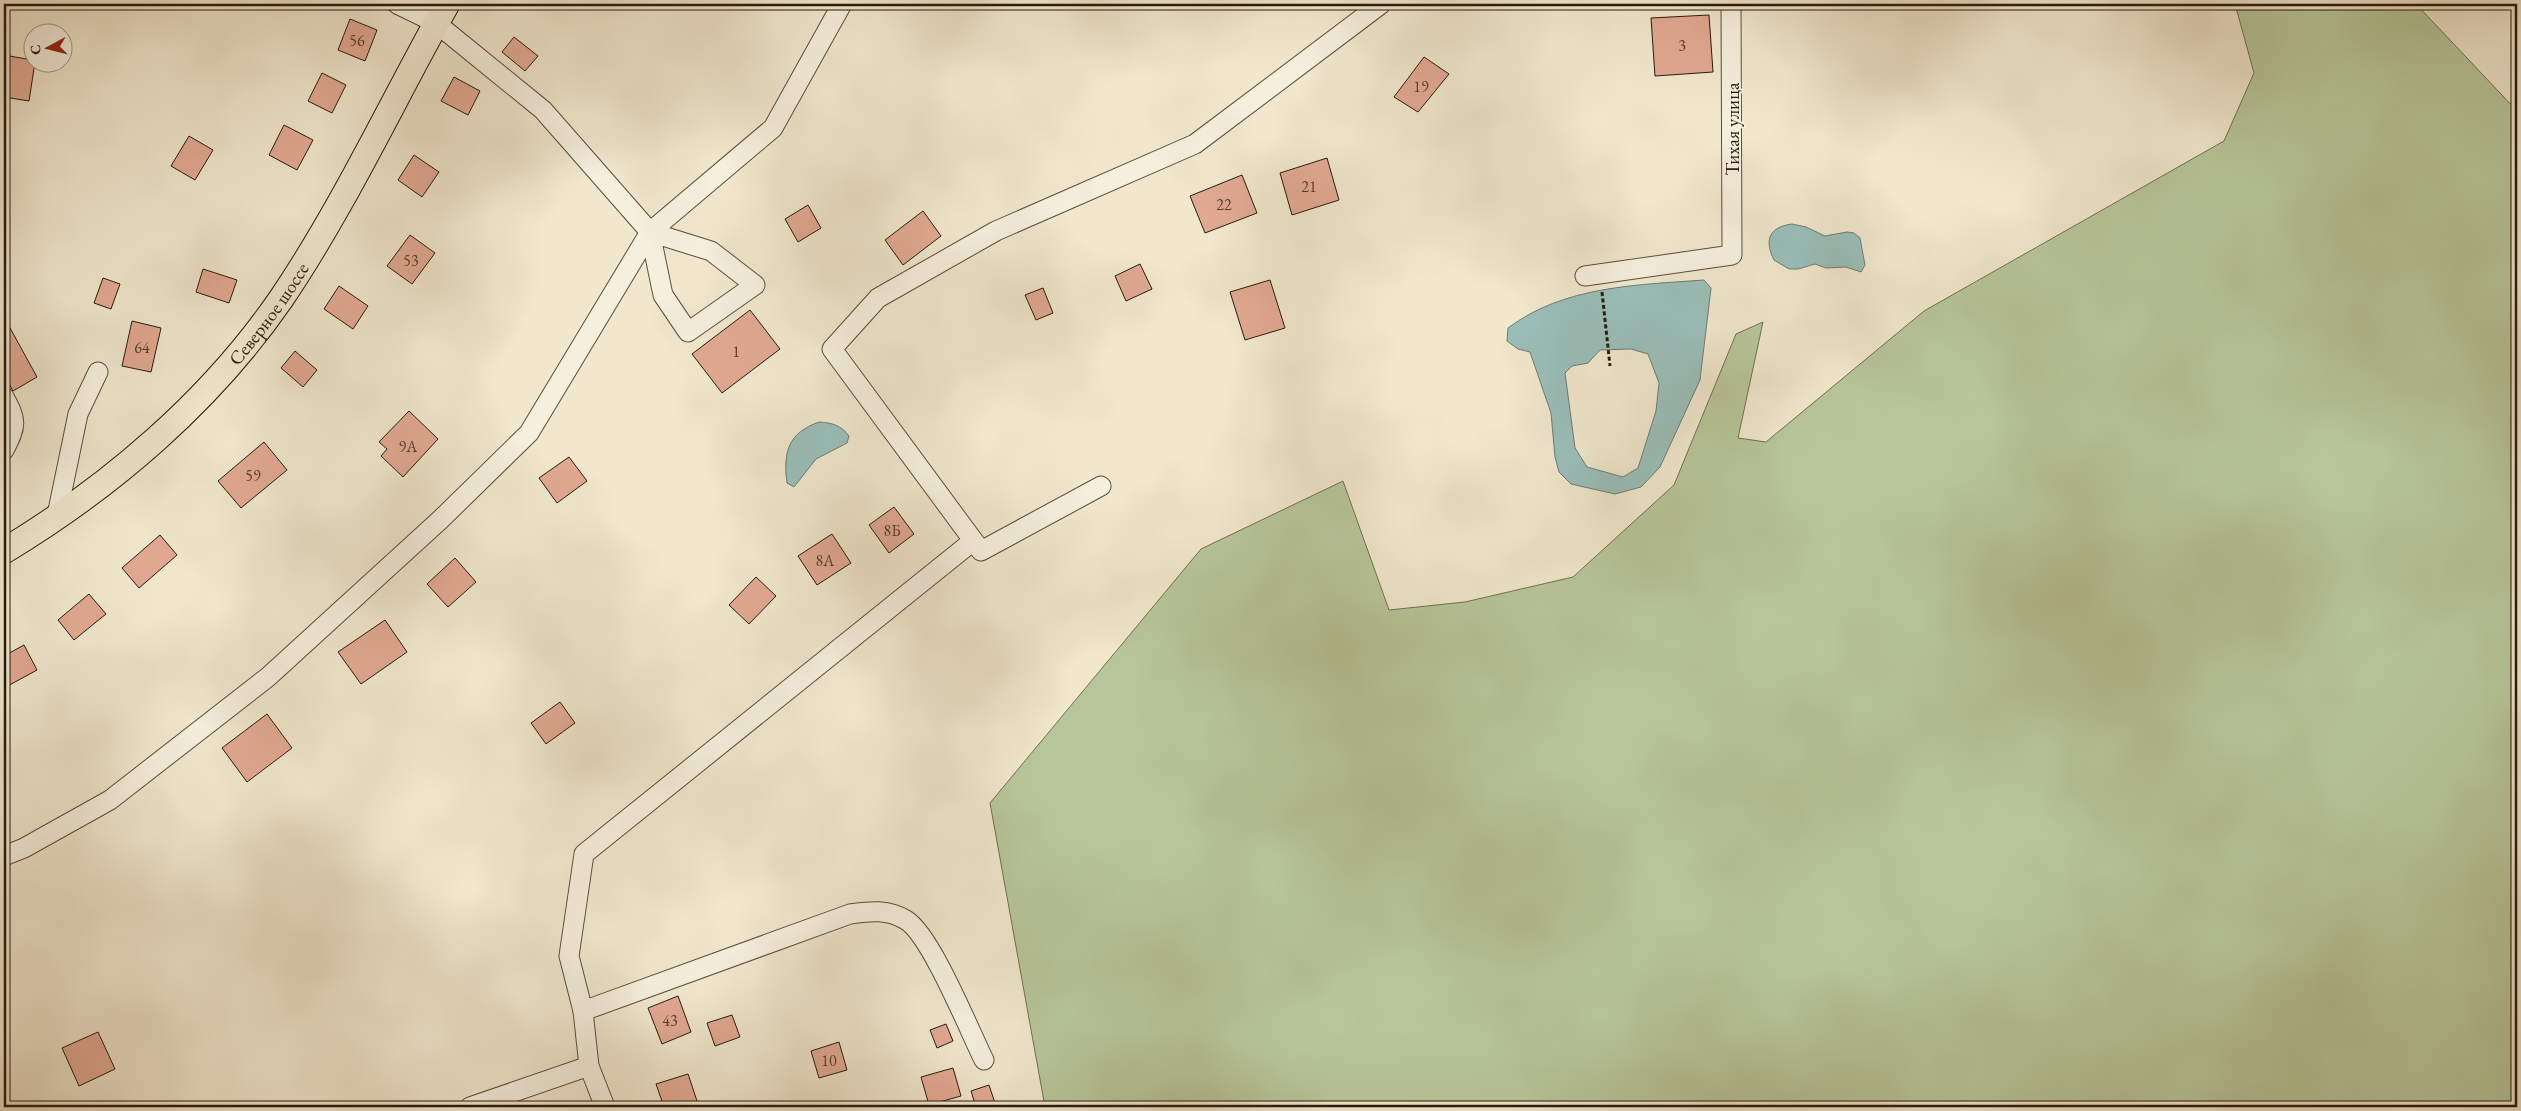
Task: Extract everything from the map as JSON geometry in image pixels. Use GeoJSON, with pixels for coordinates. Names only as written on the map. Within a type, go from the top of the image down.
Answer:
{"type":"FeatureCollection","features":[{"type":"Feature","properties":{"kind":"main road","name":"Северное шоссе"},"geometry":{"type":"LineString","coordinates":[[4,551],[56,520],[154,442],[225,370],[280,300],[333,215],[442,13]]}},
{"type":"Feature","properties":{"kind":"street"},"geometry":{"type":"LineString","coordinates":[[397,4],[442,13],[543,110],[650,232],[663,295],[688,332],[755,285],[711,251],[650,232]]}},
{"type":"Feature","properties":{"kind":"street"},"geometry":{"type":"LineString","coordinates":[[4,856],[24,848],[110,800],[268,676],[440,520],[529,433],[650,232],[773,128],[842,4]]}},
{"type":"Feature","properties":{"kind":"street"},"geometry":{"type":"LineString","coordinates":[[1101,486],[981,551],[832,349],[878,298],[996,231],[1195,144],[1381,4]]}},
{"type":"Feature","properties":{"kind":"street","name":"Тихая улица"},"geometry":{"type":"LineString","coordinates":[[1592,275],[1732,255],[1732,4]]}},
{"type":"Feature","properties":{"kind":"street"},"geometry":{"type":"LineString","coordinates":[[56,520],[78,414],[98,372]]}},
{"type":"Feature","properties":{"kind":"street"},"geometry":{"type":"LineString","coordinates":[[4,397],[15,417],[12,435],[4,450]]}},
{"type":"Feature","properties":{"kind":"street"},"geometry":{"type":"LineString","coordinates":[[605,1107],[589,1066],[583,1011],[569,956],[584,854],[973,541]]}},
{"type":"Feature","properties":{"kind":"street"},"geometry":{"type":"LineString","coordinates":[[583,1011],[850,914],[883,910],[907,920],[931,950],[984,1060]]}},
{"type":"Feature","properties":{"kind":"street"},"geometry":{"type":"LineString","coordinates":[[470,1107],[589,1066]]}},
{"type":"Feature","properties":{"kind":"path"},"geometry":{"type":"LineString","coordinates":[[1592,275],[1610,366]]}},
{"type":"Feature","properties":{"kind":"green space"},"geometry":{"type":"Polygon","coordinates":[[[2235,4],[2416,4],[2517,111],[2517,1107],[1045,1107],[990,803],[1201,549],[1343,481],[1389,610],[1465,602],[1573,577],[1674,485],[1736,334],[1763,322],[1738,438],[1766,442],[1924,311],[2224,141],[2254,73],[2235,4]]]}},
{"type":"Feature","properties":{"kind":"water"},"geometry":{"type":"Polygon","coordinates":[[[1792,224],[1806,227],[1825,236],[1847,232],[1854,233],[1860,238],[1865,265],[1861,272],[1846,267],[1826,268],[1815,264],[1798,269],[1789,269],[1774,260],[1769,246],[1771,236],[1778,228],[1792,224]]]}},
{"type":"Feature","properties":{"kind":"water"},"geometry":{"type":"Polygon","coordinates":[[[1704,280],[1711,288],[1700,380],[1660,467],[1641,487],[1615,494],[1571,484],[1559,472],[1555,457],[1551,413],[1530,352],[1518,349],[1507,341],[1508,328],[1530,314],[1553,303],[1577,296],[1627,286],[1704,280]],[[1631,349],[1600,350],[1588,363],[1572,366],[1565,373],[1575,448],[1587,467],[1623,477],[1638,468],[1656,411],[1659,383],[1648,354],[1631,349]]]}},
{"type":"Feature","properties":{"kind":"water"},"geometry":{"type":"Polygon","coordinates":[[[819,422],[832,424],[843,429],[849,436],[847,443],[816,459],[794,487],[787,483],[786,462],[790,445],[800,432],[819,422]]]}},
{"type":"Feature","properties":{"kind":"building"},"geometry":{"type":"Polygon","coordinates":[[[1709,15],[1713,72],[1655,76],[1651,18],[1709,15]]]}},
{"type":"Feature","properties":{"kind":"building"},"geometry":{"type":"Polygon","coordinates":[[[350,19],[377,30],[365,61],[338,50],[350,19]]]}},
{"type":"Feature","properties":{"kind":"building"},"geometry":{"type":"Polygon","coordinates":[[[514,37],[538,56],[525,71],[502,52],[514,37]]]}},
{"type":"Feature","properties":{"kind":"building"},"geometry":{"type":"Polygon","coordinates":[[[4,55],[22,58],[22,72],[33,72],[29,101],[4,97],[4,55]]]}},
{"type":"Feature","properties":{"kind":"building"},"geometry":{"type":"Polygon","coordinates":[[[1424,57],[1449,74],[1418,112],[1394,97],[1424,57]]]}},
{"type":"Feature","properties":{"kind":"building"},"geometry":{"type":"Polygon","coordinates":[[[322,73],[346,85],[332,113],[308,101],[322,73]]]}},
{"type":"Feature","properties":{"kind":"building"},"geometry":{"type":"Polygon","coordinates":[[[454,77],[480,91],[468,115],[441,101],[454,77]]]}},
{"type":"Feature","properties":{"kind":"building"},"geometry":{"type":"Polygon","coordinates":[[[284,125],[313,140],[297,170],[269,155],[284,125]]]}},
{"type":"Feature","properties":{"kind":"building"},"geometry":{"type":"Polygon","coordinates":[[[189,136],[213,150],[195,180],[171,166],[189,136]]]}},
{"type":"Feature","properties":{"kind":"building"},"geometry":{"type":"Polygon","coordinates":[[[414,155],[439,172],[422,197],[398,180],[414,155]]]}},
{"type":"Feature","properties":{"kind":"building"},"geometry":{"type":"Polygon","coordinates":[[[1327,158],[1339,200],[1292,215],[1280,173],[1327,158]]]}},
{"type":"Feature","properties":{"kind":"building"},"geometry":{"type":"Polygon","coordinates":[[[1242,175],[1257,213],[1205,233],[1190,196],[1242,175]]]}},
{"type":"Feature","properties":{"kind":"building"},"geometry":{"type":"Polygon","coordinates":[[[808,205],[821,228],[798,242],[785,219],[808,205]]]}},
{"type":"Feature","properties":{"kind":"building"},"geometry":{"type":"Polygon","coordinates":[[[923,211],[941,236],[903,265],[885,240],[923,211]]]}},
{"type":"Feature","properties":{"kind":"building"},"geometry":{"type":"Polygon","coordinates":[[[410,235],[435,253],[412,284],[387,266],[410,235]]]}},
{"type":"Feature","properties":{"kind":"building"},"geometry":{"type":"Polygon","coordinates":[[[1140,264],[1152,289],[1126,301],[1115,276],[1140,264]]]}},
{"type":"Feature","properties":{"kind":"building"},"geometry":{"type":"Polygon","coordinates":[[[203,269],[237,280],[229,303],[196,292],[203,269]]]}},
{"type":"Feature","properties":{"kind":"building"},"geometry":{"type":"Polygon","coordinates":[[[103,278],[120,284],[111,309],[94,303],[103,278]]]}},
{"type":"Feature","properties":{"kind":"building"},"geometry":{"type":"Polygon","coordinates":[[[1270,280],[1285,328],[1245,340],[1230,292],[1270,280]]]}},
{"type":"Feature","properties":{"kind":"building"},"geometry":{"type":"Polygon","coordinates":[[[339,286],[368,306],[353,329],[324,309],[339,286]]]}},
{"type":"Feature","properties":{"kind":"building"},"geometry":{"type":"Polygon","coordinates":[[[1043,288],[1053,313],[1036,320],[1025,295],[1043,288]]]}},
{"type":"Feature","properties":{"kind":"building"},"geometry":{"type":"Polygon","coordinates":[[[750,310],[780,349],[722,393],[692,354],[750,310]]]}},
{"type":"Feature","properties":{"kind":"building"},"geometry":{"type":"Polygon","coordinates":[[[4,317],[37,377],[13,391],[4,374],[4,317]]]}},
{"type":"Feature","properties":{"kind":"building"},"geometry":{"type":"Polygon","coordinates":[[[132,321],[161,328],[151,372],[122,366],[132,321]]]}},
{"type":"Feature","properties":{"kind":"building"},"geometry":{"type":"Polygon","coordinates":[[[295,351],[317,370],[303,387],[281,368],[295,351]]]}},
{"type":"Feature","properties":{"kind":"building"},"geometry":{"type":"Polygon","coordinates":[[[409,411],[438,439],[403,477],[381,456],[387,449],[379,442],[409,411]]]}},
{"type":"Feature","properties":{"kind":"building"},"geometry":{"type":"Polygon","coordinates":[[[264,442],[287,470],[241,508],[218,481],[264,442]]]}},
{"type":"Feature","properties":{"kind":"building"},"geometry":{"type":"Polygon","coordinates":[[[569,457],[587,481],[557,503],[539,478],[569,457]]]}},
{"type":"Feature","properties":{"kind":"building"},"geometry":{"type":"Polygon","coordinates":[[[894,507],[914,534],[889,553],[869,525],[894,507]]]}},
{"type":"Feature","properties":{"kind":"building"},"geometry":{"type":"Polygon","coordinates":[[[832,534],[851,563],[817,585],[798,556],[832,534]]]}},
{"type":"Feature","properties":{"kind":"building"},"geometry":{"type":"Polygon","coordinates":[[[160,535],[177,555],[139,588],[122,568],[160,535]]]}},
{"type":"Feature","properties":{"kind":"building"},"geometry":{"type":"Polygon","coordinates":[[[455,558],[476,582],[448,607],[427,584],[455,558]]]}},
{"type":"Feature","properties":{"kind":"building"},"geometry":{"type":"Polygon","coordinates":[[[756,577],[776,596],[749,624],[729,605],[756,577]]]}},
{"type":"Feature","properties":{"kind":"building"},"geometry":{"type":"Polygon","coordinates":[[[89,594],[106,614],[74,640],[58,620],[89,594]]]}},
{"type":"Feature","properties":{"kind":"building"},"geometry":{"type":"Polygon","coordinates":[[[385,620],[407,652],[361,684],[338,652],[385,620]]]}},
{"type":"Feature","properties":{"kind":"building"},"geometry":{"type":"Polygon","coordinates":[[[24,645],[37,670],[4,688],[4,656],[24,645]]]}},
{"type":"Feature","properties":{"kind":"building"},"geometry":{"type":"Polygon","coordinates":[[[560,702],[575,723],[546,744],[531,723],[560,702]]]}},
{"type":"Feature","properties":{"kind":"building"},"geometry":{"type":"Polygon","coordinates":[[[267,714],[292,748],[247,782],[222,748],[267,714]]]}},
{"type":"Feature","properties":{"kind":"building"},"geometry":{"type":"Polygon","coordinates":[[[678,996],[691,1032],[662,1044],[648,1008],[678,996]]]}},
{"type":"Feature","properties":{"kind":"building"},"geometry":{"type":"Polygon","coordinates":[[[732,1015],[740,1037],[715,1046],[707,1023],[732,1015]]]}},
{"type":"Feature","properties":{"kind":"building"},"geometry":{"type":"Polygon","coordinates":[[[946,1024],[953,1041],[937,1048],[930,1030],[946,1024]]]}},
{"type":"Feature","properties":{"kind":"building"},"geometry":{"type":"Polygon","coordinates":[[[98,1032],[115,1069],[79,1086],[62,1048],[98,1032]]]}},
{"type":"Feature","properties":{"kind":"building"},"geometry":{"type":"Polygon","coordinates":[[[839,1042],[847,1070],[819,1078],[811,1051],[839,1042]]]}},
{"type":"Feature","properties":{"kind":"building"},"geometry":{"type":"Polygon","coordinates":[[[953,1068],[961,1096],[929,1105],[921,1077],[953,1068]]]}},
{"type":"Feature","properties":{"kind":"building"},"geometry":{"type":"Polygon","coordinates":[[[688,1074],[699,1107],[664,1107],[656,1084],[688,1074]]]}},
{"type":"Feature","properties":{"kind":"building"},"geometry":{"type":"Polygon","coordinates":[[[989,1085],[995,1103],[976,1107],[971,1091],[989,1085]]]}}]}
